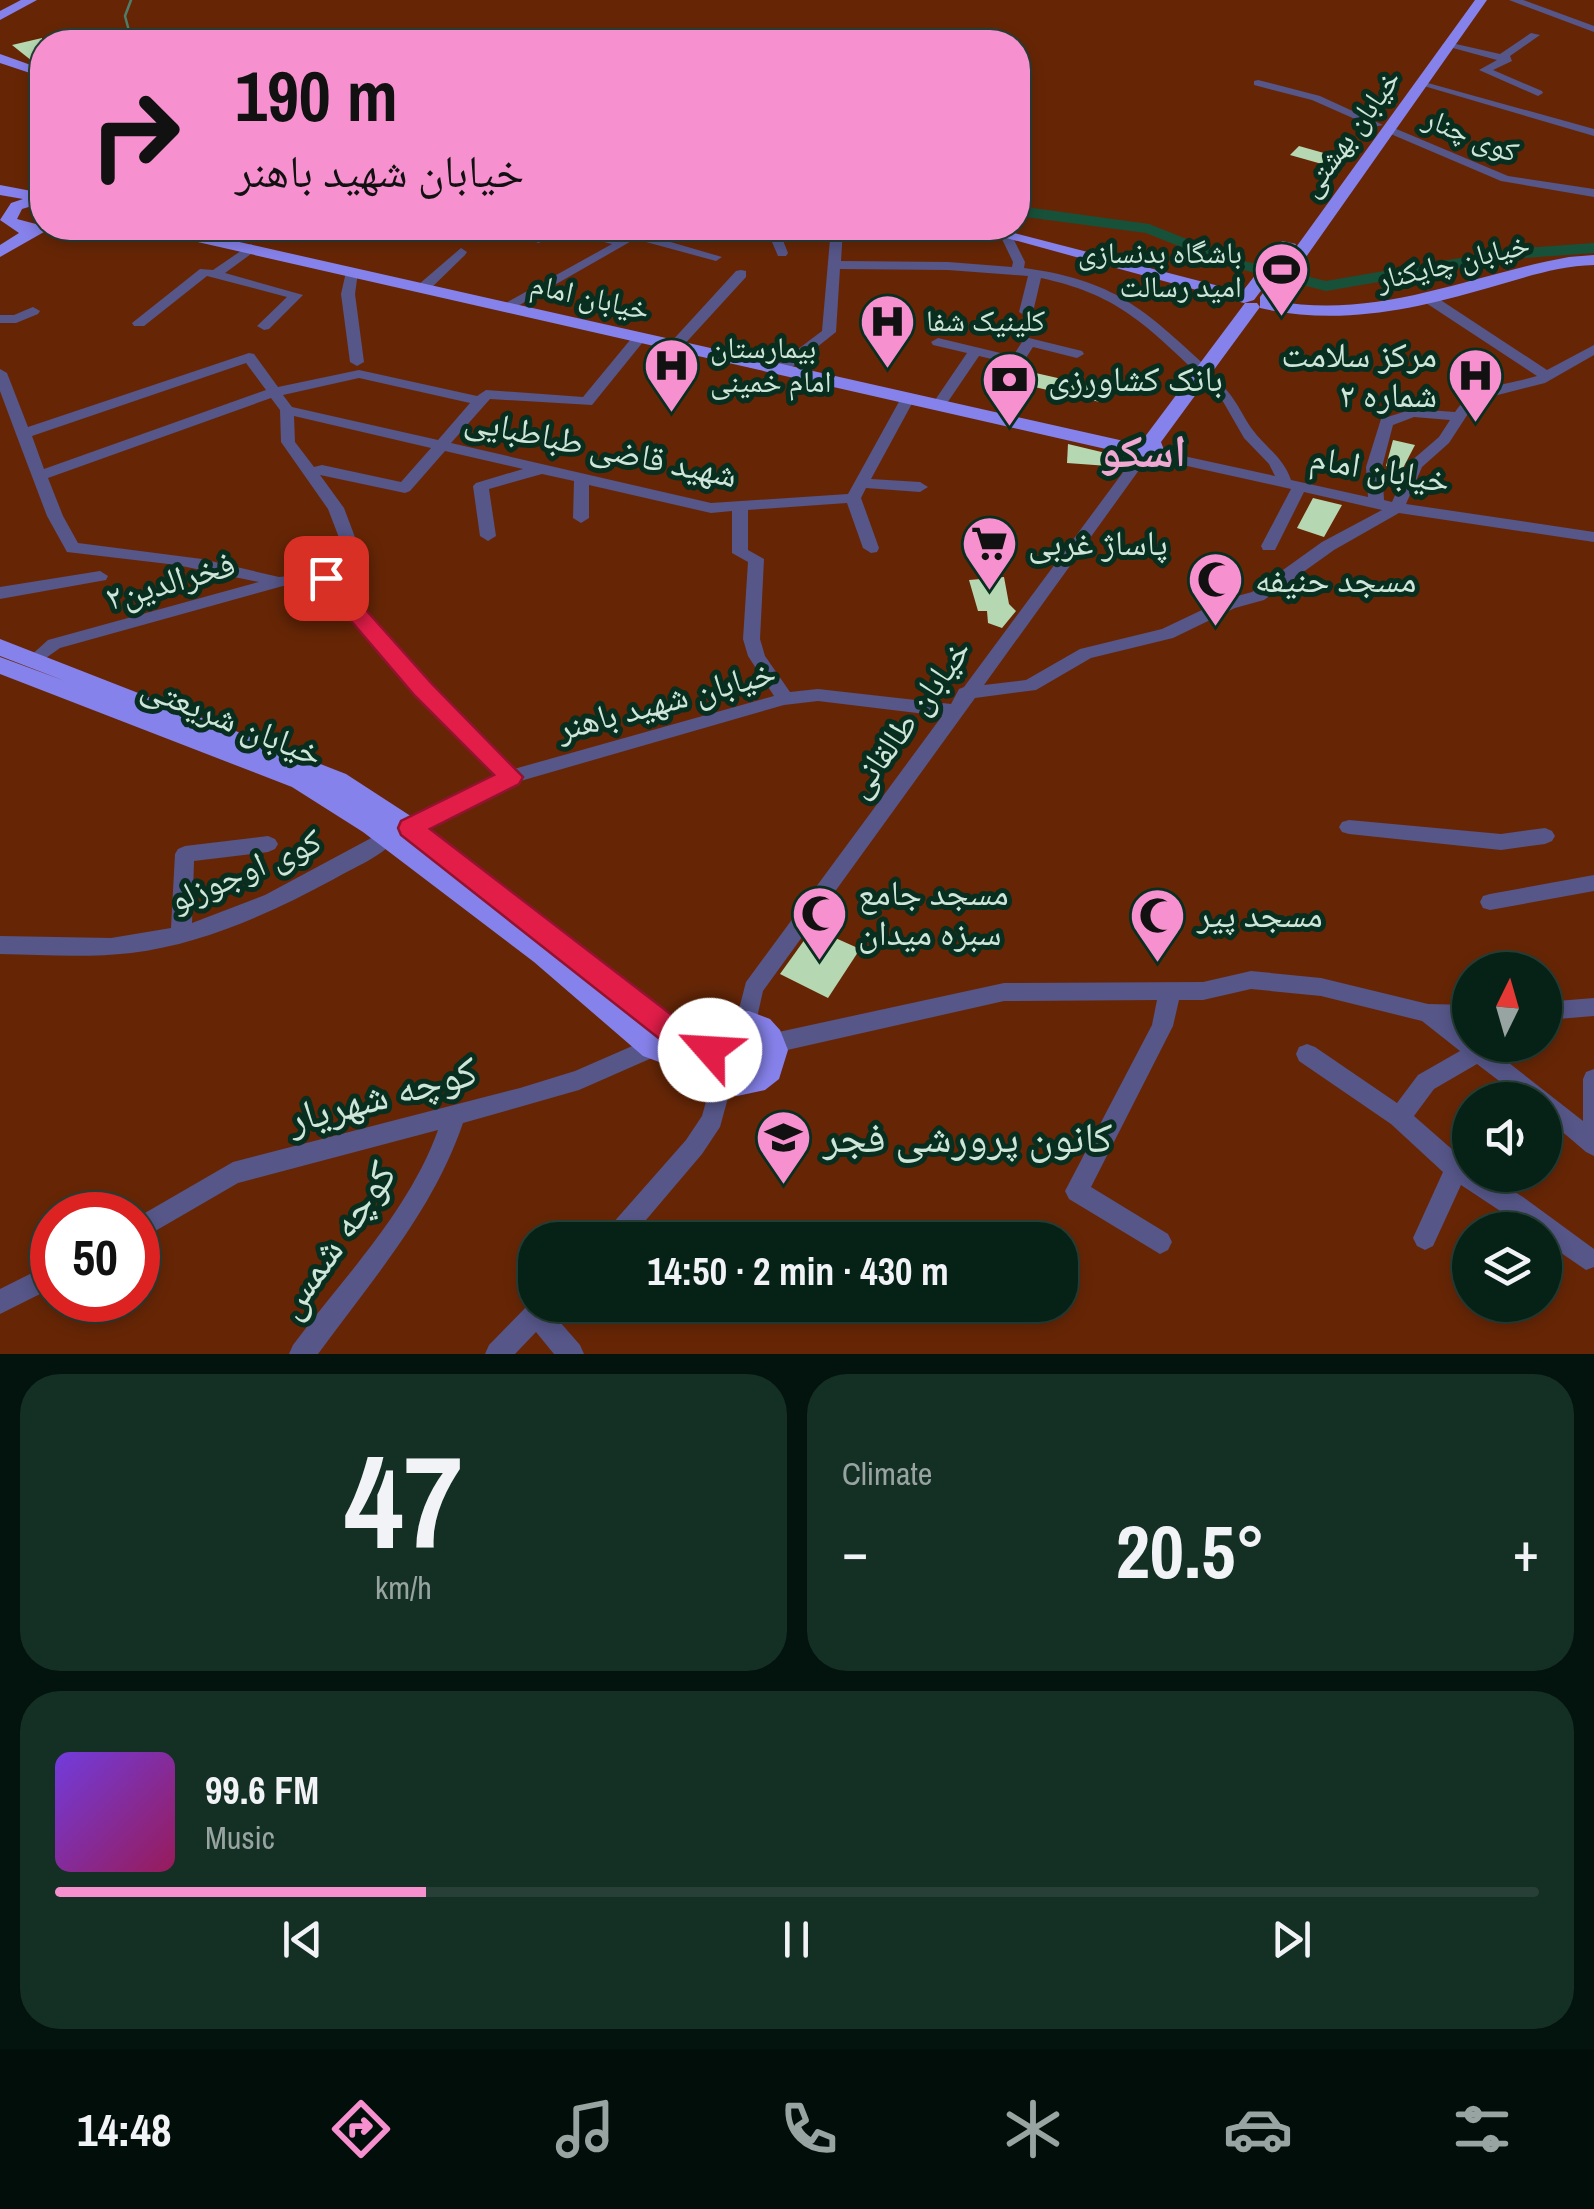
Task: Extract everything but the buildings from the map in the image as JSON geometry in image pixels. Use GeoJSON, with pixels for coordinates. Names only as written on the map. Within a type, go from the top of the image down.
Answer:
{"type":"FeatureCollection","features":[{"type":"Feature","properties":{"kind":"main road"},"geometry":{"type":"LineString","coordinates":[[0,16],[30,0]]}},
{"type":"Feature","properties":{"kind":"main road","name":"خیابان بهشتی"},"geometry":{"type":"LineString","coordinates":[[1384,128],[1468,0]]}},
{"type":"Feature","properties":{"kind":"main road","name":"خیابان بهشتی"},"geometry":{"type":"LineString","coordinates":[[1143,451],[1481,0]]}},
{"type":"Feature","properties":{"kind":"main road"},"geometry":{"type":"LineString","coordinates":[[0,58],[30,69]]}},
{"type":"Feature","properties":{"kind":"main road"},"geometry":{"type":"LineString","coordinates":[[0,190],[30,195]]}},
{"type":"Feature","properties":{"kind":"main road"},"geometry":{"type":"LineString","coordinates":[[0,240],[7,218],[16,206],[30,201]]}},
{"type":"Feature","properties":{"kind":"main road"},"geometry":{"type":"LineString","coordinates":[[0,252],[30,234]]}},
{"type":"Feature","properties":{"kind":"main road","name":"خیابان امام"},"geometry":{"type":"LineString","coordinates":[[214,240],[1143,451]]}},
{"type":"Feature","properties":{"kind":"main road","name":"خیابان چایکنار"},"geometry":{"type":"LineString","coordinates":[[1026,240],[1342,314],[1431,300],[1549,266],[1594,260]]}},
{"type":"Feature","properties":{"kind":"main road","name":"خیابان شریعتی"},"geometry":{"type":"LineString","coordinates":[[0,647],[36,659],[300,781],[399,832],[671,1031],[694,1042],[717,1064]]}},
{"type":"Feature","properties":{"kind":"main road","name":"خیابان شریعتی"},"geometry":{"type":"LineString","coordinates":[[0,666],[157,716]]}},
{"type":"Feature","properties":{"kind":"main road","name":"خیابان شریعتی"},"geometry":{"type":"LineString","coordinates":[[399,832],[653,1047],[717,1064]]}},
{"type":"Feature","properties":{"kind":"main road"},"geometry":{"type":"LineString","coordinates":[[746,1024],[764,1030],[774,1043],[774,1062],[762,1076],[742,1082],[717,1064],[725,1029],[746,1024]]}},
{"type":"Feature","properties":{"kind":"street"},"geometry":{"type":"LineString","coordinates":[[1514,0],[1594,29]]}},
{"type":"Feature","properties":{"kind":"street"},"geometry":{"type":"LineString","coordinates":[[1501,58],[1536,35]]}},
{"type":"Feature","properties":{"kind":"street"},"geometry":{"type":"LineString","coordinates":[[1447,45],[1508,60],[1484,70],[1538,93]]}},
{"type":"Feature","properties":{"kind":"street"},"geometry":{"type":"LineString","coordinates":[[1421,82],[1594,133]]}},
{"type":"Feature","properties":{"kind":"street","name":"کوی چنار"},"geometry":{"type":"LineString","coordinates":[[1258,83],[1316,98],[1505,179],[1594,193]]}},
{"type":"Feature","properties":{"kind":"street"},"geometry":{"type":"LineString","coordinates":[[1481,99],[1497,86]]}},
{"type":"Feature","properties":{"kind":"street"},"geometry":{"type":"LineString","coordinates":[[611,240],[623,243]]}},
{"type":"Feature","properties":{"kind":"street"},"geometry":{"type":"LineString","coordinates":[[509,307],[627,240]]}},
{"type":"Feature","properties":{"kind":"street"},"geometry":{"type":"LineString","coordinates":[[653,240],[716,256]]}},
{"type":"Feature","properties":{"kind":"street"},"geometry":{"type":"LineString","coordinates":[[777,240],[782,253]]}},
{"type":"Feature","properties":{"kind":"street"},"geometry":{"type":"LineString","coordinates":[[782,368],[830,332],[835,240]]}},
{"type":"Feature","properties":{"kind":"street"},"geometry":{"type":"LineString","coordinates":[[1008,240],[1019,262],[1017,271]]}},
{"type":"Feature","properties":{"kind":"street"},"geometry":{"type":"LineString","coordinates":[[215,275],[251,248]]}},
{"type":"Feature","properties":{"kind":"street"},"geometry":{"type":"LineString","coordinates":[[423,288],[462,252]]}},
{"type":"Feature","properties":{"kind":"street"},"geometry":{"type":"LineString","coordinates":[[834,265],[1017,271],[1115,298],[1136,310],[1222,389],[1250,435],[1276,460],[1292,487],[1269,546]]}},
{"type":"Feature","properties":{"kind":"street"},"geometry":{"type":"LineString","coordinates":[[139,323],[205,272],[296,295],[264,326]]}},
{"type":"Feature","properties":{"kind":"street"},"geometry":{"type":"LineString","coordinates":[[352,272],[348,294],[357,362]]}},
{"type":"Feature","properties":{"kind":"street"},"geometry":{"type":"LineString","coordinates":[[676,345],[742,274]]}},
{"type":"Feature","properties":{"kind":"street"},"geometry":{"type":"LineString","coordinates":[[1026,312],[1035,275]]}},
{"type":"Feature","properties":{"kind":"street"},"geometry":{"type":"LineString","coordinates":[[1431,300],[1546,376]]}},
{"type":"Feature","properties":{"kind":"street"},"geometry":{"type":"LineString","coordinates":[[0,336],[6,320],[33,311]]}},
{"type":"Feature","properties":{"kind":"street"},"geometry":{"type":"LineString","coordinates":[[41,475],[272,393],[358,374],[483,398],[587,402],[640,337]]}},
{"type":"Feature","properties":{"kind":"street"},"geometry":{"type":"LineString","coordinates":[[938,342],[1016,361],[1029,342],[1076,354]]}},
{"type":"Feature","properties":{"kind":"street"},"geometry":{"type":"LineString","coordinates":[[965,694],[1030,686],[1086,653],[1167,634],[1228,604],[1258,596],[1328,546],[1397,508],[1415,465],[1444,440],[1457,416],[1481,395],[1546,376],[1594,349]]}},
{"type":"Feature","properties":{"kind":"street"},"geometry":{"type":"LineString","coordinates":[[938,406],[975,352]]}},
{"type":"Feature","properties":{"kind":"street"},"geometry":{"type":"LineString","coordinates":[[23,434],[249,357],[287,410],[288,442],[336,508],[356,562],[352,569],[326,578],[424,690],[511,777]]}},
{"type":"Feature","properties":{"kind":"street"},"geometry":{"type":"LineString","coordinates":[[0,373],[4,398],[73,548],[124,552],[246,572],[278,582]]}},
{"type":"Feature","properties":{"kind":"street"},"geometry":{"type":"LineString","coordinates":[[311,472],[322,470],[405,488],[483,398]]}},
{"type":"Feature","properties":{"kind":"street"},"geometry":{"type":"LineString","coordinates":[[871,548],[853,498],[908,398]]}},
{"type":"Feature","properties":{"kind":"street","name":"شهید قاضی طباطبایی"},"geometry":{"type":"LineString","coordinates":[[287,410],[711,508],[740,509],[853,498]]}},
{"type":"Feature","properties":{"kind":"street"},"geometry":{"type":"LineString","coordinates":[[1376,504],[1374,467],[1386,422],[1413,413],[1457,416]]}},
{"type":"Feature","properties":{"kind":"street","name":"خیابان امام"},"geometry":{"type":"LineString","coordinates":[[1143,451],[1376,504],[1594,537]]}},
{"type":"Feature","properties":{"kind":"street","name":"خیابان طالقانی"},"geometry":{"type":"LineString","coordinates":[[746,1024],[753,988],[1143,451]]}},
{"type":"Feature","properties":{"kind":"street"},"geometry":{"type":"LineString","coordinates":[[488,536],[481,486],[544,469]]}},
{"type":"Feature","properties":{"kind":"street"},"geometry":{"type":"LineString","coordinates":[[581,518],[582,478]]}},
{"type":"Feature","properties":{"kind":"street"},"geometry":{"type":"LineString","coordinates":[[864,483],[920,486]]}},
{"type":"Feature","properties":{"kind":"street"},"geometry":{"type":"LineString","coordinates":[[740,509],[740,554],[756,559],[751,624],[754,654],[774,677],[784,698]]}},
{"type":"Feature","properties":{"kind":"street"},"geometry":{"type":"LineString","coordinates":[[0,594],[100,576]]}},
{"type":"Feature","properties":{"kind":"street","name":"فخرالدین۲"},"geometry":{"type":"LineString","coordinates":[[36,659],[54,644],[278,582],[326,578]]}},
{"type":"Feature","properties":{"kind":"street","name":"خیابان شهید باهنر"},"geometry":{"type":"LineString","coordinates":[[399,832],[511,777],[784,698],[818,694],[952,711]]}},
{"type":"Feature","properties":{"kind":"street"},"geometry":{"type":"LineString","coordinates":[[1349,827],[1502,842],[1545,836]]}},
{"type":"Feature","properties":{"kind":"street","name":"کوی اوجوزلو"},"geometry":{"type":"LineString","coordinates":[[0,946],[144,942],[181,934],[254,908],[342,866],[399,832]]}},
{"type":"Feature","properties":{"kind":"street"},"geometry":{"type":"LineString","coordinates":[[181,934],[185,854],[268,844]]}},
{"type":"Feature","properties":{"kind":"street"},"geometry":{"type":"LineString","coordinates":[[1490,902],[1594,883]]}},
{"type":"Feature","properties":{"kind":"street"},"geometry":{"type":"LineString","coordinates":[[774,1043],[1004,992],[1170,992],[1274,979],[1428,1013],[1452,1014]]}},
{"type":"Feature","properties":{"kind":"street"},"geometry":{"type":"LineString","coordinates":[[1160,1242],[1078,1191],[1162,1026],[1170,992]]}},
{"type":"Feature","properties":{"kind":"street"},"geometry":{"type":"LineString","coordinates":[[1562,1010],[1594,1008]]}},
{"type":"Feature","properties":{"kind":"street"},"geometry":{"type":"LineString","coordinates":[[1428,1013],[1452,1033]]}},
{"type":"Feature","properties":{"kind":"street","name":"کوچه شهریار"},"geometry":{"type":"LineString","coordinates":[[160,1217],[233,1173],[579,1080],[653,1047]]}},
{"type":"Feature","properties":{"kind":"street"},"geometry":{"type":"LineString","coordinates":[[1307,1054],[1399,1117],[1452,1166]]}},
{"type":"Feature","properties":{"kind":"street"},"geometry":{"type":"LineString","coordinates":[[1399,1117],[1426,1082],[1460,1062]]}},
{"type":"Feature","properties":{"kind":"street"},"geometry":{"type":"LineString","coordinates":[[1488,1062],[1516,1082]]}},
{"type":"Feature","properties":{"kind":"street"},"geometry":{"type":"LineString","coordinates":[[629,1222],[694,1147],[712,1120],[717,1064]]}},
{"type":"Feature","properties":{"kind":"street"},"geometry":{"type":"LineString","coordinates":[[1594,1079],[1594,1132]]}},
{"type":"Feature","properties":{"kind":"street","name":"کوچه شمس"},"geometry":{"type":"LineString","coordinates":[[302,1354],[422,1186],[441,1156],[456,1116]]}},
{"type":"Feature","properties":{"kind":"street"},"geometry":{"type":"LineString","coordinates":[[1562,1118],[1594,1145]]}},
{"type":"Feature","properties":{"kind":"street"},"geometry":{"type":"LineString","coordinates":[[1425,1238],[1452,1179]]}},
{"type":"Feature","properties":{"kind":"street"},"geometry":{"type":"LineString","coordinates":[[1493,1192],[1586,1258]]}},
{"type":"Feature","properties":{"kind":"street"},"geometry":{"type":"LineString","coordinates":[[0,1302],[30,1286]]}},
{"type":"Feature","properties":{"kind":"street"},"geometry":{"type":"LineString","coordinates":[[498,1354],[528,1322]]}},
{"type":"Feature","properties":{"kind":"street"},"geometry":{"type":"LineString","coordinates":[[549,1322],[571,1354]]}},
{"type":"Feature","properties":{"kind":"shaded area"},"geometry":{"type":"Polygon","coordinates":[[[0,0],[1594,0],[1594,1354],[0,1354],[0,0]]]}},
{"type":"Feature","properties":{"kind":"waterway"},"geometry":{"type":"LineString","coordinates":[[129,30],[125,16],[131,0]]}},
{"type":"Feature","properties":{"kind":"waterway"},"geometry":{"type":"LineString","coordinates":[[1030,213],[1149,229],[1234,263],[1326,286],[1512,254],[1594,248]]}},
{"type":"Feature","properties":{"kind":"place","name":"باشگاه بدنسازی امید رسالت"},"geometry":{"type":"Point","coordinates":[1281,319]}},
{"type":"Feature","properties":{"kind":"place","name":"کلینیک شفا"},"geometry":{"type":"Point","coordinates":[887,370]}},
{"type":"Feature","properties":{"kind":"place","name":"بیمارستان امام خمینی"},"geometry":{"type":"Point","coordinates":[671,414]}},
{"type":"Feature","properties":{"kind":"place","name":"مرکز سلامت شماره ۲"},"geometry":{"type":"Point","coordinates":[1476,424]}},
{"type":"Feature","properties":{"kind":"place","name":"بانک کشاورزی"},"geometry":{"type":"Point","coordinates":[1009,428]}},
{"type":"Feature","properties":{"kind":"place","name":"پاساژ غربی"},"geometry":{"type":"Point","coordinates":[989,592]}},
{"type":"Feature","properties":{"kind":"place","name":"مسجد حنیفه"},"geometry":{"type":"Point","coordinates":[1216,629]}},
{"type":"Feature","properties":{"kind":"place","name":"مسجد جامع سبزه میدان"},"geometry":{"type":"Point","coordinates":[819,962]}},
{"type":"Feature","properties":{"kind":"place","name":"مسجد پیر"},"geometry":{"type":"Point","coordinates":[1158,964]}},
{"type":"Feature","properties":{"kind":"place","name":"کانون پرورشی فجر"},"geometry":{"type":"Point","coordinates":[784,1186]}},
{"type":"Feature","properties":{"kind":"district","name":"اسکو"},"geometry":{"type":"Point","coordinates":[1143,451]}},
{"type":"Feature","properties":{"kind":"route"},"geometry":{"type":"LineString","coordinates":[[326,578],[361,613],[424,690],[511,777],[410,828],[671,1031],[712,1045],[710,1050]]}}]}
